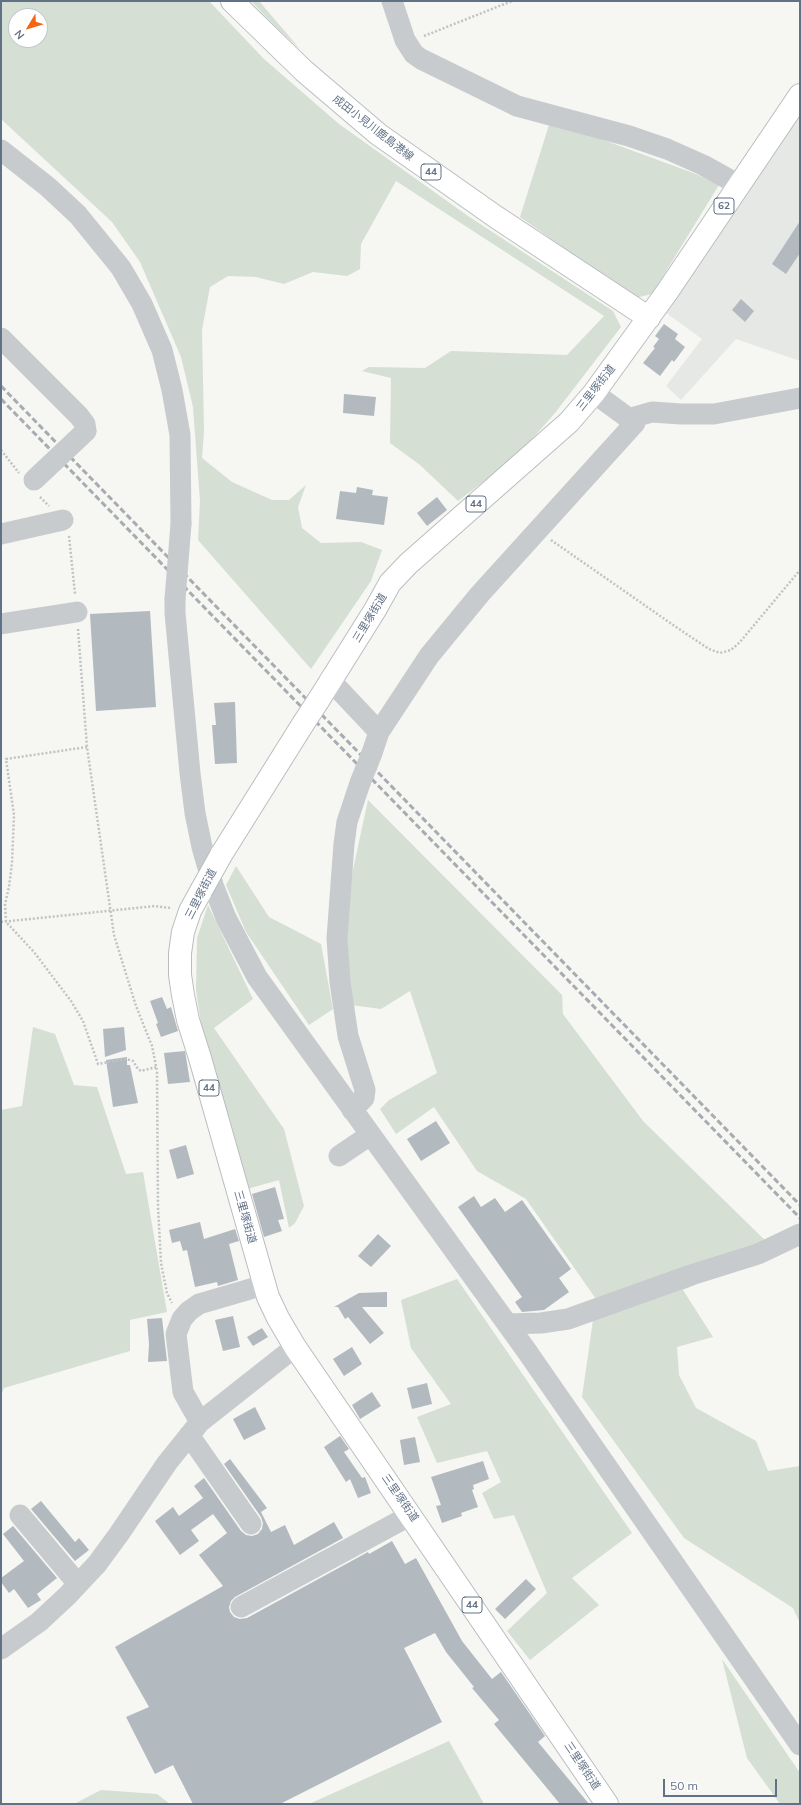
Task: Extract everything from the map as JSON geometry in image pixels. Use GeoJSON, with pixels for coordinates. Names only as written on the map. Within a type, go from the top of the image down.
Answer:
{"type":"FeatureCollection","features":[{"type":"Feature","properties":{"kind":"main road","name":"成田小見川鹿島港線"},"geometry":{"type":"LineString","coordinates":[[232,1],[304,71],[378,134],[496,217],[649,318]]}},
{"type":"Feature","properties":{"kind":"main road","name":"三里塚街道"},"geometry":{"type":"LineString","coordinates":[[607,1804],[295,1347],[278,1318],[264,1285],[188,1020],[180,975],[180,953],[183,932],[190,911],[221,855],[375,610],[390,583],[408,564],[569,422],[594,393],[649,318],[800,95]]}},
{"type":"Feature","properties":{"kind":"street"},"geometry":{"type":"LineString","coordinates":[[392,1],[405,40],[421,59],[517,106],[629,136],[667,149],[703,165],[739,185]]}},
{"type":"Feature","properties":{"kind":"street"},"geometry":{"type":"LineString","coordinates":[[1,150],[48,187],[78,215],[121,268],[142,304],[162,350],[172,390],[180,435],[181,524],[175,613],[192,793],[202,847],[213,885],[226,918],[257,977],[507,1324],[800,1745]]}},
{"type":"Feature","properties":{"kind":"street"},"geometry":{"type":"LineString","coordinates":[[1,338],[79,416],[85,424],[86,431],[32,483]]}},
{"type":"Feature","properties":{"kind":"street"},"geometry":{"type":"LineString","coordinates":[[352,1110],[364,1098],[365,1090],[348,1036],[340,982],[337,938],[347,822],[360,783],[379,732],[429,656],[480,594],[635,423],[631,418],[612,407],[594,393]]}},
{"type":"Feature","properties":{"kind":"street"},"geometry":{"type":"LineString","coordinates":[[631,418],[652,412],[714,414],[800,398]]}},
{"type":"Feature","properties":{"kind":"street"},"geometry":{"type":"LineString","coordinates":[[1,534],[63,520]]}},
{"type":"Feature","properties":{"kind":"street"},"geometry":{"type":"LineString","coordinates":[[1,624],[77,612]]}},
{"type":"Feature","properties":{"kind":"street"},"geometry":{"type":"LineString","coordinates":[[330,680],[379,732]]}},
{"type":"Feature","properties":{"kind":"street"},"geometry":{"type":"LineString","coordinates":[[339,1156],[370,1135]]}},
{"type":"Feature","properties":{"kind":"street"},"geometry":{"type":"LineString","coordinates":[[507,1324],[541,1323],[568,1318],[691,1274],[758,1254],[794,1237]]}},
{"type":"Feature","properties":{"kind":"street"},"geometry":{"type":"LineString","coordinates":[[251,1524],[195,1428],[183,1392],[176,1334],[182,1319],[189,1311],[199,1304],[264,1285]]}},
{"type":"Feature","properties":{"kind":"street"},"geometry":{"type":"LineString","coordinates":[[1,1649],[39,1622],[97,1564],[167,1463],[195,1428],[295,1347]]}},
{"type":"Feature","properties":{"kind":"street"},"geometry":{"type":"LineString","coordinates":[[20,1515],[78,1584]]}},
{"type":"Feature","properties":{"kind":"street"},"geometry":{"type":"LineString","coordinates":[[241,1607],[411,1515]]}},
{"type":"Feature","properties":{"kind":"path"},"geometry":{"type":"LineString","coordinates":[[410,47],[415,40],[512,1]]}},
{"type":"Feature","properties":{"kind":"path"},"geometry":{"type":"LineString","coordinates":[[1,450],[32,483],[63,520],[68,529],[77,612],[87,747],[114,935],[136,1006],[152,1046],[156,1067],[159,1096],[158,1207],[161,1263],[167,1293],[182,1319]]}},
{"type":"Feature","properties":{"kind":"path"},"geometry":{"type":"LineString","coordinates":[[537,531],[676,627],[709,649],[720,653],[731,650],[740,642],[800,570]]}},
{"type":"Feature","properties":{"kind":"path"},"geometry":{"type":"LineString","coordinates":[[87,747],[6,759],[14,815],[12,863],[5,904],[6,922],[34,952],[71,1001],[83,1021],[98,1064],[126,1059],[132,1061],[141,1071],[156,1067]]}},
{"type":"Feature","properties":{"kind":"path"},"geometry":{"type":"LineString","coordinates":[[1,922],[111,912],[155,906],[190,911]]}},
{"type":"Feature","properties":{"kind":"shaded area"},"geometry":{"type":"Polygon","coordinates":[[[1,1],[209,1],[264,59],[339,124],[468,216],[613,311],[621,327],[555,413],[518,455],[458,501],[420,465],[390,443],[391,378],[362,371],[369,367],[425,368],[451,351],[567,355],[604,316],[396,181],[361,244],[360,269],[347,276],[313,272],[284,284],[256,277],[228,276],[210,287],[202,330],[204,431],[202,458],[232,482],[272,500],[289,500],[306,485],[298,507],[302,528],[321,543],[361,542],[382,550],[371,581],[311,669],[198,540],[200,501],[193,407],[181,357],[140,262],[112,222],[1,119],[1,1]]]}},
{"type":"Feature","properties":{"kind":"shaded area"},"geometry":{"type":"Polygon","coordinates":[[[251,1],[259,1],[300,49],[276,27],[251,1]]]}},
{"type":"Feature","properties":{"kind":"shaded area"},"geometry":{"type":"Polygon","coordinates":[[[800,107],[800,361],[736,339],[681,400],[666,386],[702,339],[665,312],[800,107]]]}},
{"type":"Feature","properties":{"kind":"shaded area"},"geometry":{"type":"Polygon","coordinates":[[[549,125],[590,135],[696,174],[719,185],[652,294],[635,298],[520,217],[549,125]]]}},
{"type":"Feature","properties":{"kind":"shaded area"},"geometry":{"type":"Polygon","coordinates":[[[368,800],[562,995],[563,1014],[643,1121],[775,1250],[683,1290],[713,1337],[677,1347],[679,1375],[696,1408],[756,1441],[768,1471],[800,1466],[800,1623],[793,1608],[684,1538],[582,1397],[596,1299],[526,1199],[477,1171],[434,1107],[396,1134],[380,1109],[389,1100],[437,1073],[410,991],[381,1009],[351,1005],[345,907],[368,800]]]}},
{"type":"Feature","properties":{"kind":"shaded area"},"geometry":{"type":"Polygon","coordinates":[[[236,866],[269,917],[321,944],[333,1009],[309,1025],[246,932],[226,885],[236,866]]]}},
{"type":"Feature","properties":{"kind":"shaded area"},"geometry":{"type":"Polygon","coordinates":[[[208,905],[253,999],[214,1028],[284,1129],[304,1206],[295,1223],[289,1228],[279,1180],[247,1189],[202,1030],[196,990],[197,938],[208,905]]]}},
{"type":"Feature","properties":{"kind":"shaded area"},"geometry":{"type":"Polygon","coordinates":[[[33,1027],[55,1034],[74,1085],[97,1087],[126,1174],[143,1172],[167,1312],[130,1320],[130,1351],[4,1388],[1,1396],[1,1110],[22,1106],[33,1027]]]}},
{"type":"Feature","properties":{"kind":"shaded area"},"geometry":{"type":"Polygon","coordinates":[[[457,1279],[632,1533],[572,1578],[599,1605],[530,1660],[507,1631],[547,1593],[514,1515],[494,1519],[482,1493],[501,1482],[487,1451],[437,1463],[417,1417],[451,1404],[411,1348],[401,1300],[457,1279]]]}},
{"type":"Feature","properties":{"kind":"shaded area"},"geometry":{"type":"Polygon","coordinates":[[[722,1659],[800,1773],[800,1804],[780,1804],[747,1758],[722,1659]]]}},
{"type":"Feature","properties":{"kind":"shaded area"},"geometry":{"type":"Polygon","coordinates":[[[449,1741],[484,1804],[309,1804],[449,1741]]]}},
{"type":"Feature","properties":{"kind":"shaded area"},"geometry":{"type":"Polygon","coordinates":[[[101,1790],[157,1794],[170,1804],[74,1804],[101,1790]]]}},
{"type":"Feature","properties":{"kind":"building"},"geometry":{"type":"Polygon","coordinates":[[[800,221],[800,253],[786,274],[772,264],[800,221]]]}},
{"type":"Feature","properties":{"kind":"building"},"geometry":{"type":"Polygon","coordinates":[[[741,299],[754,311],[745,322],[732,310],[741,299]]]}},
{"type":"Feature","properties":{"kind":"building"},"geometry":{"type":"Polygon","coordinates":[[[664,324],[678,334],[675,339],[685,347],[674,362],[672,360],[660,376],[643,363],[655,348],[653,347],[659,339],[655,336],[664,324]]]}},
{"type":"Feature","properties":{"kind":"building"},"geometry":{"type":"Polygon","coordinates":[[[344,394],[376,397],[374,416],[343,413],[344,394]]]}},
{"type":"Feature","properties":{"kind":"building"},"geometry":{"type":"Polygon","coordinates":[[[357,487],[373,490],[372,495],[388,497],[384,525],[336,519],[340,491],[356,493],[357,487]]]}},
{"type":"Feature","properties":{"kind":"building"},"geometry":{"type":"Polygon","coordinates":[[[437,497],[447,510],[427,526],[417,513],[437,497]]]}},
{"type":"Feature","properties":{"kind":"building"},"geometry":{"type":"Polygon","coordinates":[[[150,611],[156,707],[96,711],[90,614],[150,611]]]}},
{"type":"Feature","properties":{"kind":"building"},"geometry":{"type":"Polygon","coordinates":[[[235,702],[237,763],[215,764],[212,725],[216,725],[214,703],[235,702]]]}},
{"type":"Feature","properties":{"kind":"building"},"geometry":{"type":"Polygon","coordinates":[[[162,997],[167,1009],[171,1007],[178,1031],[161,1037],[156,1024],[158,1023],[150,1001],[162,997]]]}},
{"type":"Feature","properties":{"kind":"building"},"geometry":{"type":"Polygon","coordinates":[[[124,1027],[126,1050],[105,1057],[103,1029],[124,1027]]]}},
{"type":"Feature","properties":{"kind":"building"},"geometry":{"type":"Polygon","coordinates":[[[185,1051],[190,1082],[168,1084],[164,1053],[185,1051]]]}},
{"type":"Feature","properties":{"kind":"building"},"geometry":{"type":"Polygon","coordinates":[[[127,1057],[127,1065],[130,1065],[138,1103],[113,1107],[106,1060],[127,1057]]]}},
{"type":"Feature","properties":{"kind":"building"},"geometry":{"type":"Polygon","coordinates":[[[436,1121],[450,1143],[421,1161],[407,1139],[436,1121]]]}},
{"type":"Feature","properties":{"kind":"building"},"geometry":{"type":"Polygon","coordinates":[[[186,1145],[194,1174],[177,1179],[169,1150],[186,1145]]]}},
{"type":"Feature","properties":{"kind":"building"},"geometry":{"type":"Polygon","coordinates":[[[275,1187],[284,1219],[278,1220],[282,1231],[264,1237],[252,1194],[275,1187]]]}},
{"type":"Feature","properties":{"kind":"building"},"geometry":{"type":"Polygon","coordinates":[[[474,1196],[481,1207],[495,1198],[505,1212],[522,1200],[571,1269],[559,1278],[569,1292],[544,1310],[522,1312],[515,1302],[522,1297],[458,1207],[474,1196]]]}},
{"type":"Feature","properties":{"kind":"building"},"geometry":{"type":"Polygon","coordinates":[[[200,1222],[204,1239],[235,1229],[239,1241],[229,1244],[238,1280],[218,1286],[217,1282],[195,1287],[187,1250],[183,1251],[180,1241],[172,1243],[169,1230],[200,1222]]]}},
{"type":"Feature","properties":{"kind":"building"},"geometry":{"type":"Polygon","coordinates":[[[378,1234],[391,1246],[371,1267],[358,1256],[378,1234]]]}},
{"type":"Feature","properties":{"kind":"building"},"geometry":{"type":"Polygon","coordinates":[[[387,1292],[387,1307],[362,1307],[384,1333],[370,1344],[348,1317],[345,1319],[338,1307],[334,1307],[359,1293],[387,1292]]]}},
{"type":"Feature","properties":{"kind":"building"},"geometry":{"type":"Polygon","coordinates":[[[233,1316],[240,1347],[223,1351],[215,1320],[233,1316]]]}},
{"type":"Feature","properties":{"kind":"building"},"geometry":{"type":"Polygon","coordinates":[[[162,1318],[167,1361],[148,1362],[149,1344],[147,1319],[162,1318]]]}},
{"type":"Feature","properties":{"kind":"building"},"geometry":{"type":"Polygon","coordinates":[[[262,1328],[268,1337],[253,1346],[247,1337],[262,1328]]]}},
{"type":"Feature","properties":{"kind":"building"},"geometry":{"type":"Polygon","coordinates":[[[352,1347],[362,1364],[344,1376],[333,1359],[352,1347]]]}},
{"type":"Feature","properties":{"kind":"building"},"geometry":{"type":"Polygon","coordinates":[[[427,1383],[432,1404],[412,1409],[407,1388],[427,1383]]]}},
{"type":"Feature","properties":{"kind":"building"},"geometry":{"type":"Polygon","coordinates":[[[372,1392],[381,1406],[360,1419],[352,1405],[372,1392]]]}},
{"type":"Feature","properties":{"kind":"building"},"geometry":{"type":"Polygon","coordinates":[[[255,1407],[266,1429],[244,1440],[233,1419],[255,1407]]]}},
{"type":"Feature","properties":{"kind":"building"},"geometry":{"type":"Polygon","coordinates":[[[340,1436],[349,1449],[344,1452],[362,1478],[365,1477],[371,1493],[358,1498],[350,1479],[346,1482],[324,1447],[340,1436]]]}},
{"type":"Feature","properties":{"kind":"building"},"geometry":{"type":"Polygon","coordinates":[[[415,1437],[420,1462],[404,1465],[400,1440],[415,1437]]]}},
{"type":"Feature","properties":{"kind":"building"},"geometry":{"type":"Polygon","coordinates":[[[230,1459],[267,1508],[261,1512],[271,1532],[285,1525],[294,1545],[334,1522],[343,1538],[235,1597],[231,1601],[229,1607],[230,1612],[234,1617],[240,1619],[247,1618],[368,1552],[369,1554],[392,1541],[405,1564],[416,1558],[462,1641],[492,1679],[501,1672],[545,1736],[538,1742],[589,1804],[560,1804],[494,1724],[499,1720],[472,1688],[474,1687],[446,1652],[435,1633],[404,1648],[442,1722],[280,1804],[193,1804],[173,1765],[155,1774],[126,1717],[149,1707],[115,1647],[223,1586],[199,1555],[227,1533],[213,1514],[191,1530],[199,1541],[180,1555],[155,1521],[173,1507],[179,1516],[203,1498],[194,1486],[204,1478],[241,1531],[246,1535],[252,1536],[258,1534],[262,1529],[263,1523],[261,1517],[224,1464],[230,1459]]]}},
{"type":"Feature","properties":{"kind":"building"},"geometry":{"type":"Polygon","coordinates":[[[483,1461],[489,1479],[473,1485],[474,1489],[472,1490],[478,1507],[461,1513],[462,1516],[442,1523],[436,1506],[441,1505],[431,1477],[483,1461]]]}},
{"type":"Feature","properties":{"kind":"building"},"geometry":{"type":"Polygon","coordinates":[[[41,1501],[75,1542],[79,1538],[89,1550],[75,1561],[31,1509],[41,1501]]]}},
{"type":"Feature","properties":{"kind":"building"},"geometry":{"type":"Polygon","coordinates":[[[13,1526],[57,1578],[37,1594],[41,1600],[28,1608],[14,1589],[9,1593],[1,1582],[1,1578],[24,1561],[3,1534],[13,1526]]]}},
{"type":"Feature","properties":{"kind":"building"},"geometry":{"type":"Polygon","coordinates":[[[526,1579],[536,1589],[505,1619],[495,1609],[526,1579]]]}},
{"type":"Feature","properties":{"kind":"railway"},"geometry":{"type":"LineString","coordinates":[[1,386],[800,1205]]}},
{"type":"Feature","properties":{"kind":"railway"},"geometry":{"type":"LineString","coordinates":[[1,399],[800,1218]]}}]}
